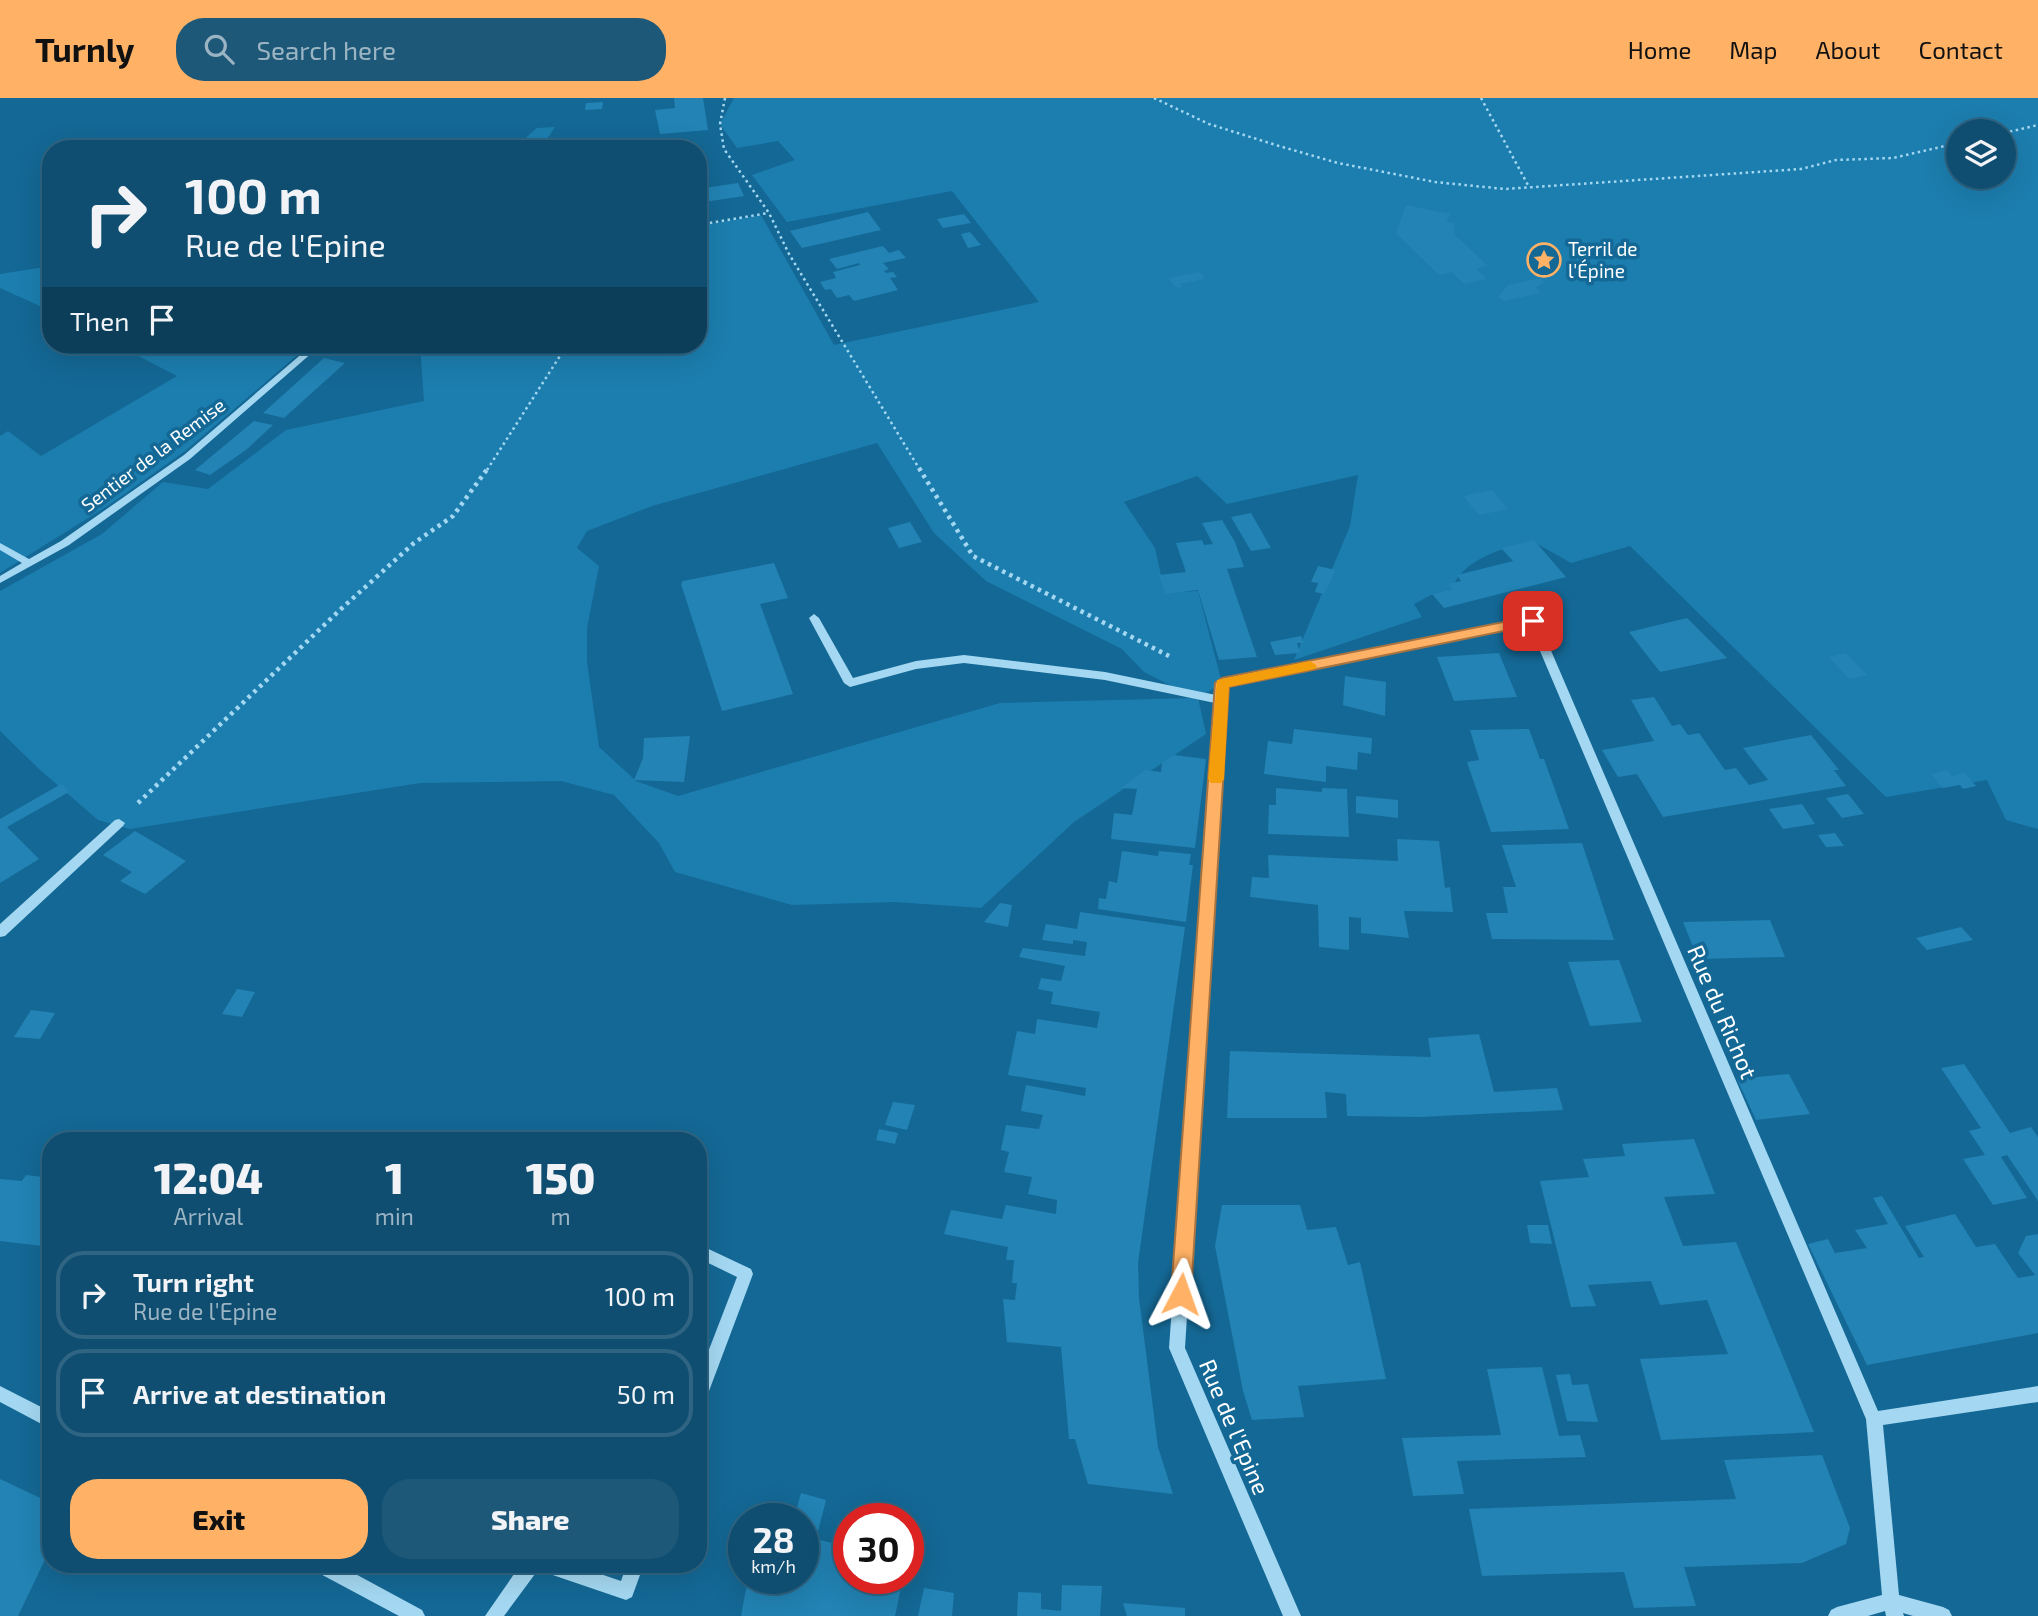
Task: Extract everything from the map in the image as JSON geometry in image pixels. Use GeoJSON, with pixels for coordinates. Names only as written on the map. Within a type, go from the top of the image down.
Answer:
{"type":"FeatureCollection","features":[{"type":"Feature","properties":{"kind":"street","name":"Sentier de la Remise"},"geometry":{"type":"LineString","coordinates":[[0,580],[65,543],[187,457],[307,354]]}},
{"type":"Feature","properties":{"kind":"street"},"geometry":{"type":"LineString","coordinates":[[0,546],[29,563]]}},
{"type":"Feature","properties":{"kind":"street"},"geometry":{"type":"LineString","coordinates":[[814,618],[850,683],[916,666],[964,659],[1105,676],[1198,698],[1221,700]]}},
{"type":"Feature","properties":{"kind":"street","name":"Rue du Richot"},"geometry":{"type":"LineString","coordinates":[[1222,683],[1533,621],[1874,1419],[1893,1609]]}},
{"type":"Feature","properties":{"kind":"street","name":"Rue de l'Epine"},"geometry":{"type":"LineString","coordinates":[[1222,683],[1177,1348],[1292,1616]]}},
{"type":"Feature","properties":{"kind":"street"},"geometry":{"type":"LineString","coordinates":[[0,932],[119,823]]}},
{"type":"Feature","properties":{"kind":"street"},"geometry":{"type":"LineString","coordinates":[[0,1394],[42,1416]]}},
{"type":"Feature","properties":{"kind":"street"},"geometry":{"type":"LineString","coordinates":[[1874,1419],[2038,1394]]}},
{"type":"Feature","properties":{"kind":"street"},"geometry":{"type":"LineString","coordinates":[[336,1573],[416,1616]]}},
{"type":"Feature","properties":{"kind":"street"},"geometry":{"type":"LineString","coordinates":[[494,1616],[526,1573]]}},
{"type":"Feature","properties":{"kind":"street"},"geometry":{"type":"LineString","coordinates":[[571,1573],[626,1591],[633,1573]]}},
{"type":"Feature","properties":{"kind":"street"},"geometry":{"type":"LineString","coordinates":[[1838,1616],[1893,1609],[1943,1616]]}},
{"type":"Feature","properties":{"kind":"lane"},"geometry":{"type":"LineString","coordinates":[[707,1255],[746,1274],[707,1376]]}},
{"type":"Feature","properties":{"kind":"path"},"geometry":{"type":"LineString","coordinates":[[725,98],[720,124],[724,149],[769,213],[789,254],[973,556],[1222,683]]}},
{"type":"Feature","properties":{"kind":"path"},"geometry":{"type":"LineString","coordinates":[[1154,98],[1209,124],[1338,163],[1435,182],[1505,189],[1801,169],[1836,160],[1893,158],[1946,146]]}},
{"type":"Feature","properties":{"kind":"path"},"geometry":{"type":"LineString","coordinates":[[1481,98],[1528,187]]}},
{"type":"Feature","properties":{"kind":"path"},"geometry":{"type":"LineString","coordinates":[[2016,130],[2038,125]]}},
{"type":"Feature","properties":{"kind":"path"},"geometry":{"type":"LineString","coordinates":[[707,223],[769,213]]}},
{"type":"Feature","properties":{"kind":"path"},"geometry":{"type":"LineString","coordinates":[[119,823],[233,710],[341,609],[414,543],[453,516],[477,485],[561,354]]}},
{"type":"Feature","properties":{"kind":"shaded area"},"geometry":{"type":"Polygon","coordinates":[[[734,98],[2038,98],[2038,829],[2006,820],[1987,780],[1886,797],[1630,546],[1571,563],[1532,541],[1509,547],[1474,562],[1457,579],[1452,589],[1433,594],[1414,604],[1422,617],[1294,660],[1350,526],[1358,475],[1227,504],[1197,476],[1124,502],[1155,548],[1165,593],[1198,591],[1222,683],[1198,698],[1206,734],[1074,822],[981,908],[896,902],[792,905],[675,872],[659,843],[614,795],[561,781],[420,783],[130,829],[98,820],[0,731],[0,591],[102,534],[163,482],[208,489],[286,430],[424,401],[421,354],[707,354],[707,224],[761,215],[834,345],[1039,302],[952,191],[787,222],[752,175],[795,160],[778,141],[737,148],[720,124],[734,98]],[[877,443],[652,506],[587,531],[577,548],[599,566],[587,628],[587,662],[599,747],[636,781],[678,796],[1000,703],[1195,698],[1144,672],[1122,649],[986,581],[934,533],[877,443]]]}},
{"type":"Feature","properties":{"kind":"shaded area"},"geometry":{"type":"Polygon","coordinates":[[[555,127],[546,140],[523,140],[537,128],[555,127]]]}},
{"type":"Feature","properties":{"kind":"shaded area"},"geometry":{"type":"Polygon","coordinates":[[[42,267],[42,307],[0,288],[0,274],[42,267]]]}},
{"type":"Feature","properties":{"kind":"shaded area"},"geometry":{"type":"Polygon","coordinates":[[[134,354],[298,354],[185,451],[109,505],[0,573],[0,436],[8,431],[41,456],[177,376],[134,354]]]}},
{"type":"Feature","properties":{"kind":"building"},"geometry":{"type":"Polygon","coordinates":[[[674,98],[703,98],[708,130],[660,134],[655,110],[675,108],[674,98]]]}},
{"type":"Feature","properties":{"kind":"building"},"geometry":{"type":"Polygon","coordinates":[[[603,102],[602,109],[585,110],[586,103],[603,102]]]}},
{"type":"Feature","properties":{"kind":"building"},"geometry":{"type":"Polygon","coordinates":[[[738,183],[744,196],[707,202],[707,188],[738,183]]]}},
{"type":"Feature","properties":{"kind":"building"},"geometry":{"type":"Polygon","coordinates":[[[1406,205],[1450,214],[1446,222],[1455,223],[1454,234],[1488,266],[1476,269],[1487,279],[1464,284],[1452,272],[1439,275],[1396,233],[1406,205]]]}},
{"type":"Feature","properties":{"kind":"building"},"geometry":{"type":"Polygon","coordinates":[[[868,212],[881,230],[802,248],[790,231],[868,212]]]}},
{"type":"Feature","properties":{"kind":"building"},"geometry":{"type":"Polygon","coordinates":[[[964,214],[971,223],[943,228],[937,219],[964,214]]]}},
{"type":"Feature","properties":{"kind":"building"},"geometry":{"type":"Polygon","coordinates":[[[970,232],[981,245],[968,248],[961,234],[970,232]]]}},
{"type":"Feature","properties":{"kind":"building"},"geometry":{"type":"Polygon","coordinates":[[[883,246],[889,253],[899,250],[906,258],[883,263],[889,269],[884,271],[886,273],[893,272],[897,277],[890,278],[898,290],[854,301],[849,295],[837,298],[831,289],[825,290],[820,282],[836,278],[833,272],[860,265],[859,263],[837,269],[829,259],[883,246]]]}},
{"type":"Feature","properties":{"kind":"building"},"geometry":{"type":"Polygon","coordinates":[[[1200,272],[1205,279],[1180,284],[1183,287],[1177,288],[1168,278],[1200,272]]]}},
{"type":"Feature","properties":{"kind":"building"},"geometry":{"type":"Polygon","coordinates":[[[1541,278],[1544,282],[1536,288],[1541,293],[1504,301],[1498,297],[1508,285],[1541,278]]]}},
{"type":"Feature","properties":{"kind":"building"},"geometry":{"type":"Polygon","coordinates":[[[324,358],[345,363],[284,418],[263,413],[324,358]]]}},
{"type":"Feature","properties":{"kind":"building"},"geometry":{"type":"Polygon","coordinates":[[[254,421],[273,425],[246,450],[210,475],[195,470],[254,421]]]}},
{"type":"Feature","properties":{"kind":"building"},"geometry":{"type":"Polygon","coordinates":[[[1492,490],[1508,509],[1479,515],[1463,496],[1492,490]]]}},
{"type":"Feature","properties":{"kind":"building"},"geometry":{"type":"Polygon","coordinates":[[[1251,513],[1271,548],[1251,551],[1231,517],[1251,513]]]}},
{"type":"Feature","properties":{"kind":"building"},"geometry":{"type":"Polygon","coordinates":[[[1222,520],[1235,542],[1244,567],[1227,569],[1257,657],[1219,660],[1198,590],[1165,594],[1159,575],[1186,572],[1176,543],[1202,540],[1204,545],[1213,544],[1202,523],[1222,520]]]}},
{"type":"Feature","properties":{"kind":"building"},"geometry":{"type":"Polygon","coordinates":[[[910,522],[922,542],[899,548],[888,528],[910,522]]]}},
{"type":"Feature","properties":{"kind":"building"},"geometry":{"type":"Polygon","coordinates":[[[1534,540],[1566,577],[1444,608],[1432,594],[1452,589],[1448,584],[1461,581],[1457,575],[1513,561],[1501,548],[1534,540]]]}},
{"type":"Feature","properties":{"kind":"building"},"geometry":{"type":"Polygon","coordinates":[[[774,563],[788,598],[760,604],[793,694],[722,711],[681,584],[683,581],[774,563]]]}},
{"type":"Feature","properties":{"kind":"building"},"geometry":{"type":"Polygon","coordinates":[[[1318,566],[1336,570],[1324,594],[1315,592],[1318,583],[1311,582],[1318,566]]]}},
{"type":"Feature","properties":{"kind":"building"},"geometry":{"type":"Polygon","coordinates":[[[1687,618],[1727,658],[1660,672],[1629,632],[1687,618]]]}},
{"type":"Feature","properties":{"kind":"building"},"geometry":{"type":"Polygon","coordinates":[[[1301,636],[1304,643],[1297,643],[1300,653],[1275,655],[1270,642],[1301,636]]]}},
{"type":"Feature","properties":{"kind":"building"},"geometry":{"type":"Polygon","coordinates":[[[1499,653],[1517,697],[1454,701],[1437,657],[1499,653]]]}},
{"type":"Feature","properties":{"kind":"building"},"geometry":{"type":"Polygon","coordinates":[[[1846,653],[1867,675],[1849,679],[1829,657],[1846,653]]]}},
{"type":"Feature","properties":{"kind":"building"},"geometry":{"type":"Polygon","coordinates":[[[1345,676],[1386,682],[1385,716],[1343,705],[1345,676]]]}},
{"type":"Feature","properties":{"kind":"building"},"geometry":{"type":"Polygon","coordinates":[[[1654,697],[1672,726],[1680,724],[1688,735],[1699,733],[1725,770],[1736,768],[1749,785],[1768,780],[1743,748],[1811,735],[1839,770],[1834,770],[1846,786],[1663,817],[1637,774],[1618,777],[1602,750],[1654,741],[1631,700],[1654,697]]]}},
{"type":"Feature","properties":{"kind":"building"},"geometry":{"type":"Polygon","coordinates":[[[1294,729],[1372,738],[1371,754],[1358,752],[1357,770],[1326,766],[1326,782],[1264,774],[1268,741],[1292,744],[1294,729]]]}},
{"type":"Feature","properties":{"kind":"building"},"geometry":{"type":"Polygon","coordinates":[[[1529,729],[1540,759],[1544,759],[1569,829],[1491,832],[1467,762],[1479,760],[1470,730],[1529,729]]]}},
{"type":"Feature","properties":{"kind":"building"},"geometry":{"type":"Polygon","coordinates":[[[690,736],[684,782],[634,780],[643,758],[644,738],[690,736]]]}},
{"type":"Feature","properties":{"kind":"building"},"geometry":{"type":"Polygon","coordinates":[[[1174,755],[1206,759],[1195,848],[1111,839],[1114,813],[1132,815],[1137,789],[1121,788],[1145,770],[1161,772],[1162,763],[1174,755]]]}},
{"type":"Feature","properties":{"kind":"building"},"geometry":{"type":"Polygon","coordinates":[[[1947,770],[1952,776],[1965,773],[1976,786],[1963,789],[1960,785],[1943,788],[1931,774],[1947,770]]]}},
{"type":"Feature","properties":{"kind":"building"},"geometry":{"type":"Polygon","coordinates":[[[61,784],[69,792],[7,827],[39,859],[0,883],[0,819],[61,784]]]}},
{"type":"Feature","properties":{"kind":"building"},"geometry":{"type":"Polygon","coordinates":[[[1276,788],[1322,792],[1322,788],[1347,789],[1349,837],[1268,834],[1269,805],[1276,805],[1276,788]]]}},
{"type":"Feature","properties":{"kind":"building"},"geometry":{"type":"Polygon","coordinates":[[[1848,794],[1864,814],[1842,818],[1826,798],[1848,794]]]}},
{"type":"Feature","properties":{"kind":"building"},"geometry":{"type":"Polygon","coordinates":[[[1356,796],[1398,800],[1398,818],[1356,813],[1356,796]]]}},
{"type":"Feature","properties":{"kind":"building"},"geometry":{"type":"Polygon","coordinates":[[[1802,804],[1815,824],[1783,829],[1769,809],[1802,804]]]}},
{"type":"Feature","properties":{"kind":"building"},"geometry":{"type":"Polygon","coordinates":[[[135,831],[186,861],[145,894],[120,881],[132,872],[103,855],[135,831]]]}},
{"type":"Feature","properties":{"kind":"building"},"geometry":{"type":"Polygon","coordinates":[[[1835,833],[1844,846],[1826,847],[1818,835],[1835,833]]]}},
{"type":"Feature","properties":{"kind":"building"},"geometry":{"type":"Polygon","coordinates":[[[1397,839],[1439,841],[1445,888],[1450,887],[1453,912],[1404,911],[1409,938],[1361,933],[1361,918],[1349,917],[1349,950],[1319,947],[1318,905],[1250,897],[1252,877],[1269,878],[1268,855],[1398,861],[1397,839]]]}},
{"type":"Feature","properties":{"kind":"building"},"geometry":{"type":"Polygon","coordinates":[[[1582,843],[1614,940],[1492,939],[1486,913],[1508,913],[1503,887],[1516,887],[1502,845],[1582,843]]]}},
{"type":"Feature","properties":{"kind":"building"},"geometry":{"type":"Polygon","coordinates":[[[1122,851],[1158,856],[1159,851],[1191,854],[1189,865],[1193,865],[1186,922],[1098,909],[1099,898],[1106,899],[1109,881],[1117,883],[1122,851]]]}},
{"type":"Feature","properties":{"kind":"building"},"geometry":{"type":"Polygon","coordinates":[[[1000,903],[1012,905],[1008,927],[984,922],[1000,903]]]}},
{"type":"Feature","properties":{"kind":"building"},"geometry":{"type":"Polygon","coordinates":[[[1080,912],[1185,927],[1138,1263],[1139,1298],[1158,1447],[1173,1494],[1088,1484],[1075,1439],[1069,1439],[1061,1347],[1007,1342],[1003,1299],[1015,1300],[1017,1283],[1012,1283],[1014,1260],[1006,1260],[1008,1247],[944,1234],[951,1210],[1002,1219],[1006,1205],[1056,1214],[1057,1200],[1028,1194],[1032,1177],[1004,1172],[1009,1152],[1001,1150],[1006,1125],[1039,1129],[1043,1115],[1021,1111],[1026,1085],[1085,1096],[1086,1088],[1008,1075],[1017,1031],[1035,1034],[1037,1019],[1097,1028],[1100,1012],[1051,1004],[1053,992],[1038,989],[1041,978],[1061,981],[1065,966],[1019,957],[1023,948],[1085,956],[1087,942],[1073,940],[1073,944],[1042,940],[1046,924],[1077,929],[1080,912]]]}},
{"type":"Feature","properties":{"kind":"building"},"geometry":{"type":"Polygon","coordinates":[[[1770,920],[1785,957],[1698,959],[1683,922],[1770,920]]]}},
{"type":"Feature","properties":{"kind":"building"},"geometry":{"type":"Polygon","coordinates":[[[1961,927],[1973,940],[1927,950],[1916,938],[1961,927]]]}},
{"type":"Feature","properties":{"kind":"building"},"geometry":{"type":"Polygon","coordinates":[[[1619,960],[1642,1022],[1590,1026],[1568,962],[1619,960]]]}},
{"type":"Feature","properties":{"kind":"building"},"geometry":{"type":"Polygon","coordinates":[[[237,989],[255,992],[242,1017],[222,1014],[237,989]]]}},
{"type":"Feature","properties":{"kind":"building"},"geometry":{"type":"Polygon","coordinates":[[[31,1010],[55,1013],[40,1039],[14,1037],[31,1010]]]}},
{"type":"Feature","properties":{"kind":"building"},"geometry":{"type":"Polygon","coordinates":[[[1479,1034],[1494,1092],[1557,1088],[1563,1110],[1420,1117],[1347,1116],[1346,1094],[1325,1092],[1327,1118],[1227,1118],[1230,1051],[1431,1057],[1428,1038],[1479,1034]]]}},
{"type":"Feature","properties":{"kind":"building"},"geometry":{"type":"Polygon","coordinates":[[[1964,1064],[2010,1133],[2031,1127],[2038,1137],[2038,1201],[2007,1155],[2001,1157],[2027,1198],[1993,1205],[1963,1159],[1985,1155],[1969,1131],[1981,1128],[1941,1068],[1964,1064]]]}},
{"type":"Feature","properties":{"kind":"building"},"geometry":{"type":"Polygon","coordinates":[[[1789,1074],[1810,1114],[1756,1120],[1737,1079],[1789,1074]]]}},
{"type":"Feature","properties":{"kind":"building"},"geometry":{"type":"Polygon","coordinates":[[[893,1102],[915,1105],[907,1130],[885,1125],[893,1102]]]}},
{"type":"Feature","properties":{"kind":"building"},"geometry":{"type":"Polygon","coordinates":[[[879,1129],[898,1133],[895,1144],[876,1140],[879,1129]]]}},
{"type":"Feature","properties":{"kind":"building"},"geometry":{"type":"Polygon","coordinates":[[[1694,1139],[1715,1194],[1664,1197],[1683,1246],[1736,1242],[1814,1432],[1661,1440],[1640,1359],[1728,1354],[1707,1300],[1660,1305],[1651,1281],[1588,1285],[1596,1306],[1571,1307],[1540,1181],[1589,1177],[1583,1159],[1625,1156],[1622,1144],[1694,1139]]]}},
{"type":"Feature","properties":{"kind":"building"},"geometry":{"type":"Polygon","coordinates":[[[26,1175],[42,1177],[42,1246],[0,1241],[0,1179],[22,1181],[26,1175]]]}},
{"type":"Feature","properties":{"kind":"building"},"geometry":{"type":"Polygon","coordinates":[[[1882,1196],[1919,1258],[1924,1257],[1905,1226],[1955,1214],[1976,1247],[1995,1244],[2018,1278],[2035,1275],[2018,1253],[2026,1236],[2038,1234],[2038,1333],[1867,1365],[1808,1244],[1828,1239],[1835,1253],[1867,1248],[1855,1230],[1888,1224],[1873,1198],[1882,1196]]]}},
{"type":"Feature","properties":{"kind":"building"},"geometry":{"type":"Polygon","coordinates":[[[1222,1205],[1300,1205],[1307,1230],[1336,1227],[1348,1265],[1360,1262],[1386,1379],[1298,1386],[1304,1417],[1252,1420],[1243,1391],[1215,1246],[1222,1205]]]}},
{"type":"Feature","properties":{"kind":"building"},"geometry":{"type":"Polygon","coordinates":[[[1527,1225],[1548,1225],[1552,1244],[1530,1243],[1527,1225]]]}},
{"type":"Feature","properties":{"kind":"building"},"geometry":{"type":"Polygon","coordinates":[[[1542,1367],[1559,1436],[1580,1435],[1586,1457],[1457,1461],[1464,1494],[1413,1496],[1402,1438],[1501,1435],[1487,1369],[1542,1367]]]}},
{"type":"Feature","properties":{"kind":"building"},"geometry":{"type":"Polygon","coordinates":[[[1570,1374],[1572,1385],[1588,1384],[1598,1422],[1567,1421],[1556,1375],[1570,1374]]]}},
{"type":"Feature","properties":{"kind":"building"},"geometry":{"type":"Polygon","coordinates":[[[1822,1455],[1850,1528],[1846,1544],[1802,1563],[1684,1567],[1696,1606],[1634,1608],[1624,1572],[1482,1576],[1469,1509],[1736,1499],[1724,1460],[1822,1455]]]}},
{"type":"Feature","properties":{"kind":"building"},"geometry":{"type":"Polygon","coordinates":[[[0,1479],[42,1499],[42,1566],[18,1616],[0,1616],[0,1479]]]}},
{"type":"Feature","properties":{"kind":"building"},"geometry":{"type":"Polygon","coordinates":[[[801,1493],[826,1500],[819,1527],[819,1503],[798,1503],[801,1493]]]}},
{"type":"Feature","properties":{"kind":"building"},"geometry":{"type":"Polygon","coordinates":[[[819,1540],[833,1543],[833,1594],[900,1594],[895,1616],[741,1616],[745,1594],[819,1594],[819,1540]]]}},
{"type":"Feature","properties":{"kind":"building"},"geometry":{"type":"Polygon","coordinates":[[[1062,1585],[1102,1586],[1100,1616],[1017,1616],[1018,1592],[1041,1593],[1041,1609],[1061,1611],[1062,1585]]]}},
{"type":"Feature","properties":{"kind":"building"},"geometry":{"type":"Polygon","coordinates":[[[924,1588],[954,1593],[952,1616],[918,1616],[924,1588]]]}},
{"type":"Feature","properties":{"kind":"building"},"geometry":{"type":"Polygon","coordinates":[[[1123,1603],[1185,1608],[1185,1616],[1127,1616],[1123,1603]]]}},
{"type":"Feature","properties":{"kind":"slow traffic"},"geometry":{"type":"LineString","coordinates":[[1216,779],[1222,683],[1310,666]]}},
{"type":"Feature","properties":{"kind":"place","name":"Terril de l'Épine"},"geometry":{"type":"Point","coordinates":[1544,260]}},
{"type":"Feature","properties":{"kind":"route"},"geometry":{"type":"LineString","coordinates":[[1181,1294],[1222,683],[1533,621]]}}]}
